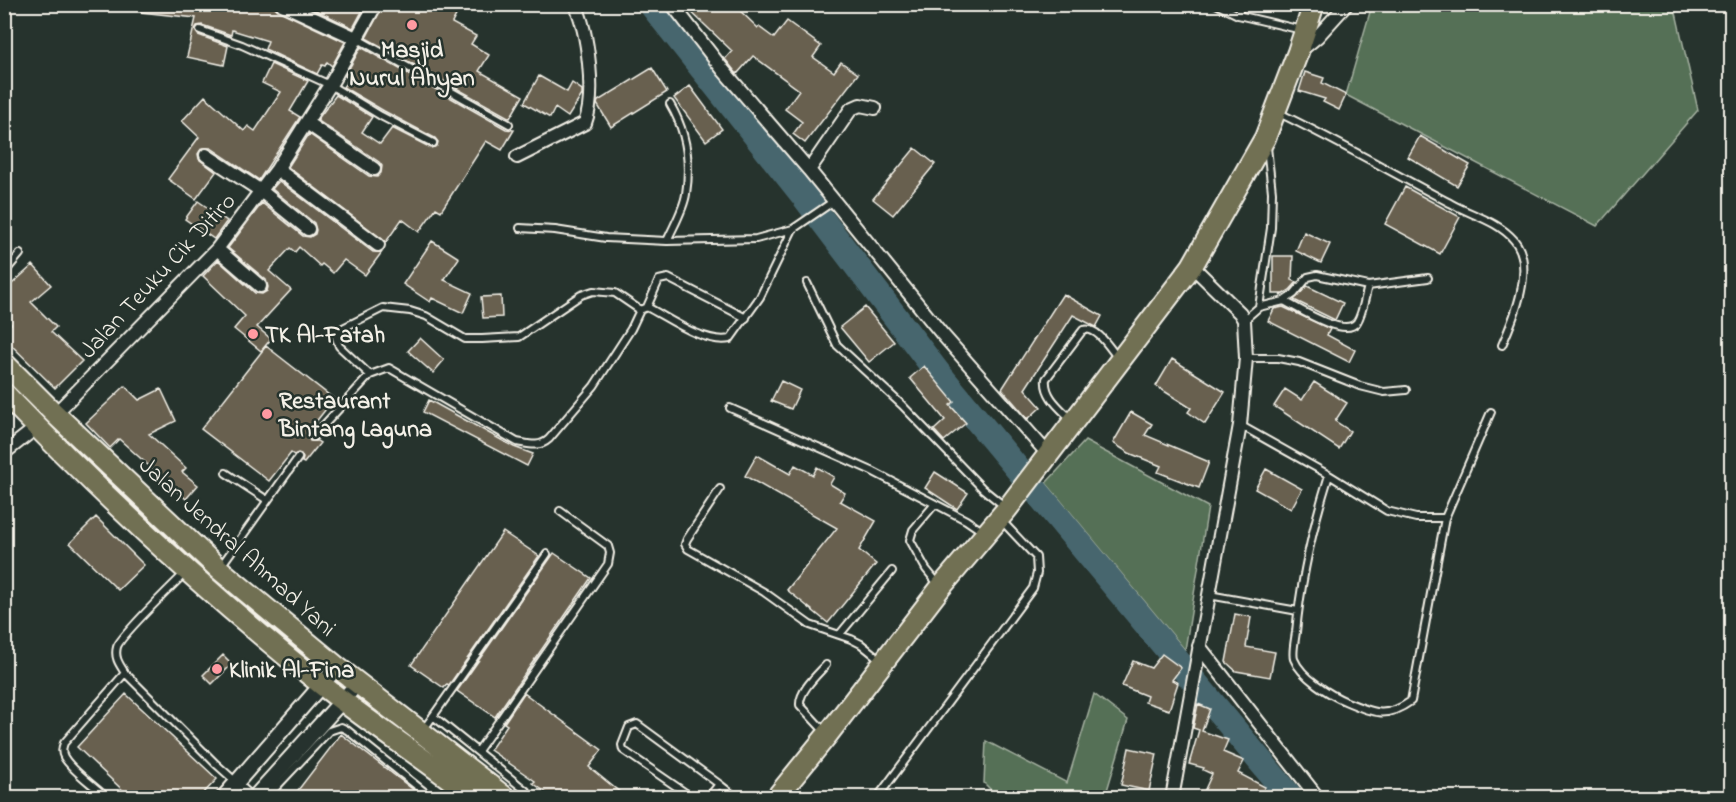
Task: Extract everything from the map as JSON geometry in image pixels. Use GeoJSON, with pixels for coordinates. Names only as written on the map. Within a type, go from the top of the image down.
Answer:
{"type":"FeatureCollection","features":[{"type":"Feature","properties":{"kind":"highway"},"geometry":{"type":"LineString","coordinates":[[776,798],[941,587],[1003,513],[1192,266],[1265,138],[1314,4]]}},
{"type":"Feature","properties":{"kind":"highway","name":"Jalan Jendral Ahmad Yani"},"geometry":{"type":"LineString","coordinates":[[4,363],[219,569],[358,683],[428,724],[506,798]]}},
{"type":"Feature","properties":{"kind":"highway","name":"Jalan Jendral Ahmad Yani"},"geometry":{"type":"LineString","coordinates":[[4,393],[37,428],[186,572],[322,685],[475,798]]}},
{"type":"Feature","properties":{"kind":"street"},"geometry":{"type":"LineString","coordinates":[[282,4],[358,39]]}},
{"type":"Feature","properties":{"kind":"street","name":"Jalan Teuku Cik Ditiro"},"geometry":{"type":"LineString","coordinates":[[55,414],[217,249],[277,169],[307,123],[358,39],[376,4]]}},
{"type":"Feature","properties":{"kind":"street"},"geometry":{"type":"LineString","coordinates":[[517,157],[585,123],[590,111],[588,47],[575,4]]}},
{"type":"Feature","properties":{"kind":"street"},"geometry":{"type":"LineString","coordinates":[[672,4],[724,71],[809,170],[828,205],[1046,457]]}},
{"type":"Feature","properties":{"kind":"street"},"geometry":{"type":"LineString","coordinates":[[1298,52],[1318,36],[1347,4]]}},
{"type":"Feature","properties":{"kind":"street"},"geometry":{"type":"LineString","coordinates":[[809,170],[851,109],[860,105],[874,108]]}},
{"type":"Feature","properties":{"kind":"street"},"geometry":{"type":"LineString","coordinates":[[307,123],[374,169]]}},
{"type":"Feature","properties":{"kind":"street"},"geometry":{"type":"LineString","coordinates":[[206,155],[261,191],[308,229]]}},
{"type":"Feature","properties":{"kind":"street"},"geometry":{"type":"LineString","coordinates":[[277,169],[378,245]]}},
{"type":"Feature","properties":{"kind":"street"},"geometry":{"type":"LineString","coordinates":[[217,249],[260,286]]}},
{"type":"Feature","properties":{"kind":"street"},"geometry":{"type":"LineString","coordinates":[[1172,798],[1240,425],[1246,358],[1244,320],[1192,266]]}},
{"type":"Feature","properties":{"kind":"street"},"geometry":{"type":"LineString","coordinates":[[4,453],[37,428]]}},
{"type":"Feature","properties":{"kind":"street"},"geometry":{"type":"LineString","coordinates":[[1199,650],[1318,798]]}},
{"type":"Feature","properties":{"kind":"street"},"geometry":{"type":"LineString","coordinates":[[223,798],[337,667]]}},
{"type":"Feature","properties":{"kind":"street"},"geometry":{"type":"LineString","coordinates":[[254,798],[358,683]]}},
{"type":"Feature","properties":{"kind":"lane"},"geometry":{"type":"LineString","coordinates":[[1216,4],[1238,15],[1305,30]]}},
{"type":"Feature","properties":{"kind":"lane"},"geometry":{"type":"LineString","coordinates":[[1238,15],[1241,4]]}},
{"type":"Feature","properties":{"kind":"lane"},"geometry":{"type":"LineString","coordinates":[[200,30],[242,45],[330,85],[381,116],[433,143]]}},
{"type":"Feature","properties":{"kind":"lane"},"geometry":{"type":"LineString","coordinates":[[358,39],[509,124]]}},
{"type":"Feature","properties":{"kind":"lane"},"geometry":{"type":"LineString","coordinates":[[667,241],[686,195],[686,141],[670,104]]}},
{"type":"Feature","properties":{"kind":"lane"},"geometry":{"type":"LineString","coordinates":[[1276,112],[1491,222],[1514,240],[1521,258],[1523,282],[1514,319],[1502,345]]}},
{"type":"Feature","properties":{"kind":"lane"},"geometry":{"type":"LineString","coordinates":[[1259,307],[1271,228],[1272,192],[1265,138]]}},
{"type":"Feature","properties":{"kind":"lane"},"geometry":{"type":"LineString","coordinates":[[520,228],[555,230],[606,238],[667,241],[756,239],[793,229],[828,205]]}},
{"type":"Feature","properties":{"kind":"lane"},"geometry":{"type":"LineString","coordinates":[[370,375],[339,346],[336,339],[341,329],[383,308],[410,311],[426,316],[465,339],[519,337],[581,295],[593,291],[615,293],[706,338],[719,341],[730,339],[760,297],[793,229]]}},
{"type":"Feature","properties":{"kind":"lane"},"geometry":{"type":"LineString","coordinates":[[4,273],[20,254]]}},
{"type":"Feature","properties":{"kind":"lane"},"geometry":{"type":"LineString","coordinates":[[1244,320],[1259,307],[1284,301],[1308,277],[1317,275],[1368,286],[1428,278]]}},
{"type":"Feature","properties":{"kind":"lane"},"geometry":{"type":"LineString","coordinates":[[313,438],[370,375],[389,368],[517,442],[536,445],[549,439],[594,386],[631,329],[658,280],[668,279],[746,318]]}},
{"type":"Feature","properties":{"kind":"lane"},"geometry":{"type":"LineString","coordinates":[[807,283],[837,345],[902,405],[983,489],[1036,557],[1037,573],[1033,588],[877,798]]}},
{"type":"Feature","properties":{"kind":"lane"},"geometry":{"type":"LineString","coordinates":[[1284,301],[1337,328],[1349,327],[1357,321],[1368,286]]}},
{"type":"Feature","properties":{"kind":"lane"},"geometry":{"type":"LineString","coordinates":[[1073,422],[1045,388],[1046,379],[1083,330],[1094,330],[1120,361]]}},
{"type":"Feature","properties":{"kind":"lane"},"geometry":{"type":"LineString","coordinates":[[1246,358],[1278,358],[1299,362],[1360,386],[1384,392],[1406,390]]}},
{"type":"Feature","properties":{"kind":"lane"},"geometry":{"type":"LineString","coordinates":[[730,408],[872,471],[966,520],[986,534]]}},
{"type":"Feature","properties":{"kind":"lane"},"geometry":{"type":"LineString","coordinates":[[1329,475],[1314,520],[1298,610],[1293,658],[1303,673],[1333,696],[1373,712],[1387,713],[1400,709],[1411,701],[1444,518],[1491,412]]}},
{"type":"Feature","properties":{"kind":"lane"},"geometry":{"type":"LineString","coordinates":[[1240,425],[1387,511],[1416,518],[1444,518]]}},
{"type":"Feature","properties":{"kind":"lane"},"geometry":{"type":"LineString","coordinates":[[219,569],[298,458]]}},
{"type":"Feature","properties":{"kind":"lane"},"geometry":{"type":"LineString","coordinates":[[226,473],[267,500]]}},
{"type":"Feature","properties":{"kind":"lane"},"geometry":{"type":"LineString","coordinates":[[720,489],[687,539],[688,549],[764,592],[810,625],[840,634],[861,644],[883,661]]}},
{"type":"Feature","properties":{"kind":"lane"},"geometry":{"type":"LineString","coordinates":[[935,504],[913,530],[910,540],[926,570],[941,587]]}},
{"type":"Feature","properties":{"kind":"lane"},"geometry":{"type":"LineString","coordinates":[[478,751],[608,564],[610,553],[608,546],[560,511]]}},
{"type":"Feature","properties":{"kind":"lane"},"geometry":{"type":"LineString","coordinates":[[535,798],[478,751],[428,724],[547,554]]}},
{"type":"Feature","properties":{"kind":"lane"},"geometry":{"type":"LineString","coordinates":[[840,634],[891,571]]}},
{"type":"Feature","properties":{"kind":"lane"},"geometry":{"type":"LineString","coordinates":[[186,572],[117,646],[117,660],[125,673],[216,764],[254,798]]}},
{"type":"Feature","properties":{"kind":"lane"},"geometry":{"type":"LineString","coordinates":[[1209,595],[1298,610]]}},
{"type":"Feature","properties":{"kind":"lane"},"geometry":{"type":"LineString","coordinates":[[826,665],[799,700],[800,705],[828,734]]}},
{"type":"Feature","properties":{"kind":"lane"},"geometry":{"type":"LineString","coordinates":[[107,798],[70,764],[63,755],[62,749],[64,743],[125,673]]}},
{"type":"Feature","properties":{"kind":"lane"},"geometry":{"type":"LineString","coordinates":[[693,798],[622,750],[621,745],[629,727],[637,724],[737,798]]}},
{"type":"Feature","properties":{"kind":"lane"},"geometry":{"type":"LineString","coordinates":[[278,798],[268,795],[330,731],[340,727],[347,730],[432,798]]}},
{"type":"Feature","properties":{"kind":"lane"},"geometry":{"type":"LineString","coordinates":[[441,798],[453,781]]}},
{"type":"Feature","properties":{"kind":"lane"},"geometry":{"type":"LineString","coordinates":[[708,798],[719,784]]}},
{"type":"Feature","properties":{"kind":"green space"},"geometry":{"type":"Polygon","coordinates":[[[1674,4],[1698,110],[1597,226],[1346,95],[1372,5],[1674,4]]]}},
{"type":"Feature","properties":{"kind":"green space"},"geometry":{"type":"Polygon","coordinates":[[[1085,441],[1208,507],[1185,650],[1046,483],[1085,441]]]}},
{"type":"Feature","properties":{"kind":"green space"},"geometry":{"type":"Polygon","coordinates":[[[1094,694],[1128,720],[1105,797],[998,797],[984,783],[986,741],[1067,783],[1094,694]]]}},
{"type":"Feature","properties":{"kind":"building"},"geometry":{"type":"Polygon","coordinates":[[[142,4],[272,4],[279,11],[345,42],[332,66],[327,62],[325,66],[322,65],[317,74],[265,49],[268,41],[232,30],[231,35],[202,25],[197,26],[195,30],[198,35],[228,46],[224,65],[187,57],[196,18],[141,12],[142,4]]]}},
{"type":"Feature","properties":{"kind":"building"},"geometry":{"type":"Polygon","coordinates":[[[303,4],[366,4],[353,28],[303,4]]]}},
{"type":"Feature","properties":{"kind":"building"},"geometry":{"type":"Polygon","coordinates":[[[384,4],[462,4],[452,23],[476,36],[471,44],[489,55],[479,71],[523,96],[510,118],[366,38],[384,4]]]}},
{"type":"Feature","properties":{"kind":"building"},"geometry":{"type":"Polygon","coordinates":[[[683,4],[733,4],[758,28],[774,38],[787,21],[821,46],[813,57],[834,72],[841,62],[858,74],[805,143],[793,134],[802,122],[785,109],[799,90],[753,56],[737,74],[725,59],[732,51],[683,4]]]}},
{"type":"Feature","properties":{"kind":"building"},"geometry":{"type":"Polygon","coordinates":[[[361,47],[506,129],[514,130],[502,150],[486,141],[441,211],[436,208],[419,232],[402,219],[386,242],[288,167],[309,134],[369,176],[377,177],[381,173],[382,166],[379,162],[317,120],[336,95],[372,117],[362,132],[380,144],[392,128],[431,148],[437,146],[438,142],[435,138],[343,87],[349,79],[345,76],[361,47]]]}},
{"type":"Feature","properties":{"kind":"building"},"geometry":{"type":"Polygon","coordinates":[[[271,64],[308,81],[290,111],[300,117],[259,180],[211,148],[202,148],[198,154],[199,159],[216,172],[196,199],[168,179],[199,137],[182,121],[205,96],[244,131],[248,126],[255,131],[281,92],[262,83],[271,64]]]}},
{"type":"Feature","properties":{"kind":"building"},"geometry":{"type":"Polygon","coordinates":[[[652,68],[667,92],[611,127],[597,104],[598,101],[652,68]]]}},
{"type":"Feature","properties":{"kind":"building"},"geometry":{"type":"Polygon","coordinates":[[[1305,72],[1324,78],[1322,83],[1346,95],[1339,110],[1323,102],[1325,99],[1299,91],[1305,72]]]}},
{"type":"Feature","properties":{"kind":"building"},"geometry":{"type":"Polygon","coordinates":[[[539,76],[567,92],[572,83],[582,90],[582,95],[568,117],[555,108],[550,118],[524,103],[539,76]]]}},
{"type":"Feature","properties":{"kind":"building"},"geometry":{"type":"Polygon","coordinates":[[[690,86],[722,129],[706,141],[674,98],[690,86]]]}},
{"type":"Feature","properties":{"kind":"building"},"geometry":{"type":"Polygon","coordinates":[[[1420,136],[1470,165],[1457,186],[1408,157],[1420,136]]]}},
{"type":"Feature","properties":{"kind":"building"},"geometry":{"type":"Polygon","coordinates":[[[915,148],[935,164],[893,215],[873,199],[915,148]]]}},
{"type":"Feature","properties":{"kind":"building"},"geometry":{"type":"Polygon","coordinates":[[[279,181],[373,252],[382,252],[365,275],[344,260],[333,273],[322,264],[320,266],[299,247],[295,252],[290,248],[269,271],[291,290],[257,327],[271,339],[261,351],[234,329],[245,316],[203,276],[218,260],[255,293],[262,294],[267,291],[266,280],[228,248],[262,203],[303,236],[310,237],[315,234],[314,223],[272,189],[279,181]]]}},
{"type":"Feature","properties":{"kind":"building"},"geometry":{"type":"Polygon","coordinates":[[[1405,187],[1460,217],[1440,254],[1385,224],[1405,187]]]}},
{"type":"Feature","properties":{"kind":"building"},"geometry":{"type":"Polygon","coordinates":[[[198,201],[227,221],[214,239],[185,219],[198,201]]]}},
{"type":"Feature","properties":{"kind":"building"},"geometry":{"type":"Polygon","coordinates":[[[1304,232],[1330,244],[1321,263],[1296,251],[1304,232]]]}},
{"type":"Feature","properties":{"kind":"building"},"geometry":{"type":"Polygon","coordinates":[[[432,241],[459,258],[444,280],[472,293],[463,313],[432,298],[430,302],[403,284],[432,241]]]}},
{"type":"Feature","properties":{"kind":"building"},"geometry":{"type":"Polygon","coordinates":[[[1273,256],[1293,256],[1292,280],[1297,282],[1280,296],[1282,294],[1273,294],[1273,256]]]}},
{"type":"Feature","properties":{"kind":"building"},"geometry":{"type":"Polygon","coordinates":[[[33,265],[51,285],[31,302],[56,327],[51,332],[82,361],[55,388],[4,338],[4,330],[11,324],[4,317],[4,291],[33,265]]]}},
{"type":"Feature","properties":{"kind":"building"},"geometry":{"type":"Polygon","coordinates":[[[1307,286],[1343,303],[1335,320],[1294,300],[1307,286]]]}},
{"type":"Feature","properties":{"kind":"building"},"geometry":{"type":"Polygon","coordinates":[[[1063,294],[1102,316],[1096,327],[1073,315],[1025,389],[1041,407],[1028,419],[1002,389],[1063,294]]]}},
{"type":"Feature","properties":{"kind":"building"},"geometry":{"type":"Polygon","coordinates":[[[501,296],[502,317],[483,318],[481,297],[501,296]]]}},
{"type":"Feature","properties":{"kind":"building"},"geometry":{"type":"Polygon","coordinates":[[[865,307],[894,342],[869,362],[840,327],[865,307]]]}},
{"type":"Feature","properties":{"kind":"building"},"geometry":{"type":"Polygon","coordinates":[[[1283,307],[1330,329],[1327,335],[1355,350],[1349,362],[1268,321],[1274,309],[1283,307]]]}},
{"type":"Feature","properties":{"kind":"building"},"geometry":{"type":"Polygon","coordinates":[[[420,338],[444,360],[433,373],[408,351],[420,338]]]}},
{"type":"Feature","properties":{"kind":"building","name":"Restaurant Bintang Laguna"},"geometry":{"type":"Polygon","coordinates":[[[266,346],[334,399],[307,433],[310,441],[320,443],[304,463],[301,454],[291,453],[269,481],[201,429],[266,346]]]}},
{"type":"Feature","properties":{"kind":"building"},"geometry":{"type":"Polygon","coordinates":[[[1172,359],[1225,392],[1205,424],[1188,412],[1191,408],[1156,386],[1172,359]]]}},
{"type":"Feature","properties":{"kind":"building"},"geometry":{"type":"Polygon","coordinates":[[[924,366],[954,402],[950,405],[966,423],[944,441],[934,430],[945,420],[910,378],[924,366]]]}},
{"type":"Feature","properties":{"kind":"building"},"geometry":{"type":"Polygon","coordinates":[[[781,381],[800,390],[791,409],[771,401],[781,381]]]}},
{"type":"Feature","properties":{"kind":"building"},"geometry":{"type":"Polygon","coordinates":[[[1314,382],[1347,403],[1335,421],[1350,431],[1339,449],[1274,406],[1285,389],[1302,400],[1314,382]]]}},
{"type":"Feature","properties":{"kind":"building"},"geometry":{"type":"Polygon","coordinates":[[[125,386],[139,400],[161,389],[176,421],[149,434],[186,468],[182,472],[198,485],[186,499],[119,439],[110,448],[86,423],[125,386]]]}},
{"type":"Feature","properties":{"kind":"building"},"geometry":{"type":"Polygon","coordinates":[[[429,400],[514,447],[533,454],[527,466],[423,412],[429,400]]]}},
{"type":"Feature","properties":{"kind":"building"},"geometry":{"type":"Polygon","coordinates":[[[1131,412],[1152,424],[1145,435],[1209,462],[1199,488],[1158,472],[1161,466],[1129,453],[1113,443],[1131,412]]]}},
{"type":"Feature","properties":{"kind":"building"},"geometry":{"type":"Polygon","coordinates":[[[757,455],[790,474],[795,465],[813,475],[817,467],[834,477],[830,484],[845,493],[840,501],[876,521],[859,550],[876,564],[828,623],[787,590],[837,528],[745,476],[757,455]]]}},
{"type":"Feature","properties":{"kind":"building"},"geometry":{"type":"Polygon","coordinates":[[[1266,469],[1302,489],[1291,509],[1255,489],[1266,469]]]}},
{"type":"Feature","properties":{"kind":"building"},"geometry":{"type":"Polygon","coordinates":[[[935,472],[968,493],[957,509],[925,488],[935,472]]]}},
{"type":"Feature","properties":{"kind":"building"},"geometry":{"type":"Polygon","coordinates":[[[96,517],[144,565],[118,590],[70,543],[96,517]]]}},
{"type":"Feature","properties":{"kind":"building"},"geometry":{"type":"Polygon","coordinates":[[[503,532],[539,556],[449,685],[447,684],[444,688],[411,665],[503,532]]]}},
{"type":"Feature","properties":{"kind":"building"},"geometry":{"type":"Polygon","coordinates":[[[554,553],[591,578],[495,717],[457,691],[554,553]]]}},
{"type":"Feature","properties":{"kind":"building"},"geometry":{"type":"Polygon","coordinates":[[[1235,614],[1251,617],[1246,647],[1275,652],[1270,677],[1236,671],[1226,662],[1235,614]]]}},
{"type":"Feature","properties":{"kind":"building"},"geometry":{"type":"Polygon","coordinates":[[[1162,654],[1181,668],[1172,680],[1178,683],[1169,710],[1145,702],[1147,696],[1122,686],[1133,661],[1151,668],[1162,654]]]}},
{"type":"Feature","properties":{"kind":"building","name":"Klinik Al-Fina"},"geometry":{"type":"Polygon","coordinates":[[[223,655],[232,664],[212,684],[203,675],[223,655]]]}},
{"type":"Feature","properties":{"kind":"building"},"geometry":{"type":"Polygon","coordinates":[[[524,693],[602,750],[589,767],[627,798],[552,797],[533,783],[535,781],[490,750],[507,725],[504,723],[524,693]]]}},
{"type":"Feature","properties":{"kind":"building"},"geometry":{"type":"Polygon","coordinates":[[[126,694],[217,779],[199,798],[131,798],[77,747],[126,694]]]}},
{"type":"Feature","properties":{"kind":"building"},"geometry":{"type":"Polygon","coordinates":[[[1198,704],[1210,709],[1202,731],[1228,740],[1223,752],[1244,761],[1238,773],[1265,787],[1259,798],[1201,798],[1212,774],[1203,770],[1204,768],[1189,764],[1199,730],[1193,728],[1198,704]]]}},
{"type":"Feature","properties":{"kind":"building"},"geometry":{"type":"Polygon","coordinates":[[[341,734],[411,788],[423,798],[292,798],[341,734]]]}},
{"type":"Feature","properties":{"kind":"building"},"geometry":{"type":"Polygon","coordinates":[[[1129,748],[1157,754],[1149,791],[1121,785],[1129,748]]]}},
{"type":"Feature","properties":{"kind":"waterway"},"geometry":{"type":"LineString","coordinates":[[651,4],[803,195],[938,373],[1291,798]]}},
{"type":"Feature","properties":{"kind":"place","name":"Masjid Nurul Ahyan"},"geometry":{"type":"Point","coordinates":[412,25]}},
{"type":"Feature","properties":{"kind":"place","name":"TK Al-Fatah"},"geometry":{"type":"Point","coordinates":[253,334]}},
{"type":"Feature","properties":{"kind":"place","name":"Restaurant Bintang Laguna"},"geometry":{"type":"Point","coordinates":[267,414]}},
{"type":"Feature","properties":{"kind":"place","name":"Klinik Al-Fina"},"geometry":{"type":"Point","coordinates":[217,669]}}]}
